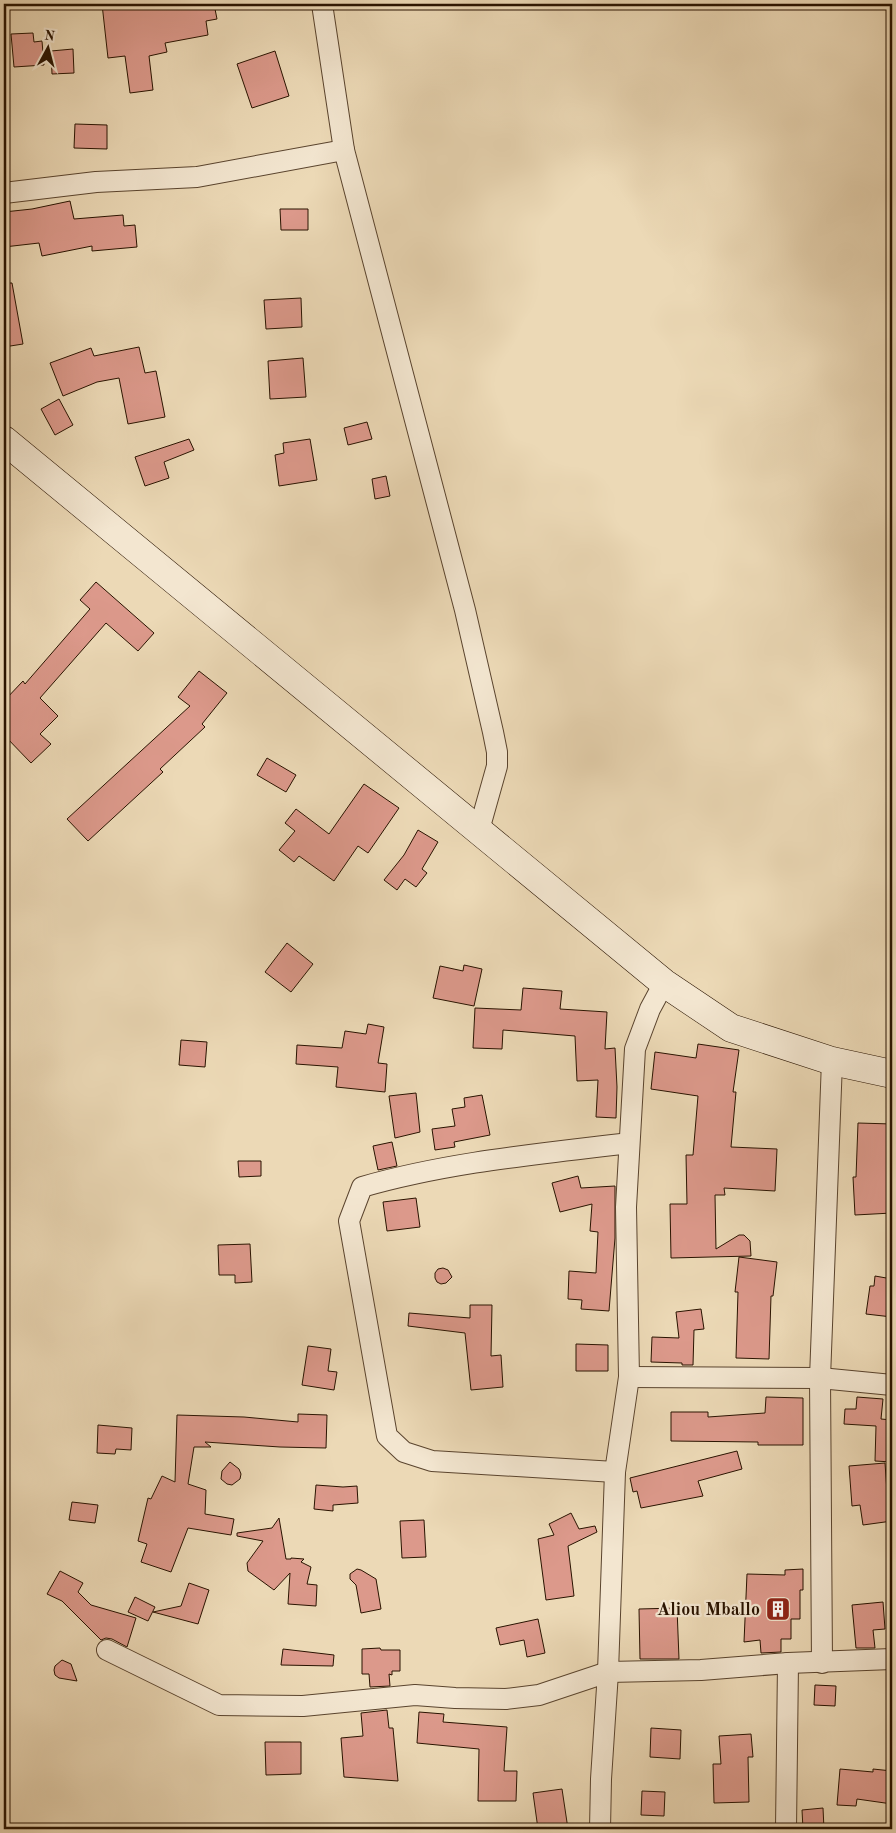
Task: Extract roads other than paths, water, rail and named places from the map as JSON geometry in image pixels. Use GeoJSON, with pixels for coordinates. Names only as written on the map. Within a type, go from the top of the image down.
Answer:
{"type":"FeatureCollection","features":[{"type":"Feature","properties":{"kind":"main road"},"geometry":{"type":"LineString","coordinates":[[4,440],[664,983],[731,1028],[832,1061],[892,1074]]}},
{"type":"Feature","properties":{"kind":"street"},"geometry":{"type":"LineString","coordinates":[[322,4],[344,150],[462,600],[497,752],[497,766],[479,830]]}},
{"type":"Feature","properties":{"kind":"street"},"geometry":{"type":"LineString","coordinates":[[4,193],[96,182],[197,177],[344,150]]}},
{"type":"Feature","properties":{"kind":"street"},"geometry":{"type":"LineString","coordinates":[[600,1829],[615,1472],[629,1377],[626,1206],[635,1049],[650,1009],[664,983]]}},
{"type":"Feature","properties":{"kind":"street"},"geometry":{"type":"LineString","coordinates":[[822,1663],[820,1378],[832,1061]]}},
{"type":"Feature","properties":{"kind":"street"},"geometry":{"type":"LineString","coordinates":[[615,1472],[432,1461],[404,1452],[387,1436],[349,1221],[362,1187],[405,1174],[479,1161],[629,1143]]}},
{"type":"Feature","properties":{"kind":"street"},"geometry":{"type":"LineString","coordinates":[[629,1377],[820,1378],[892,1385]]}},
{"type":"Feature","properties":{"kind":"street"},"geometry":{"type":"LineString","coordinates":[[107,1650],[220,1705],[303,1706],[415,1695],[506,1699],[539,1695],[608,1672],[701,1670],[788,1663],[892,1659]]}},
{"type":"Feature","properties":{"kind":"street"},"geometry":{"type":"LineString","coordinates":[[786,1829],[788,1663]]}},
{"type":"Feature","properties":{"kind":"place","name":"Aliou Mballo"},"geometry":{"type":"Point","coordinates":[778,1609]}}]}
